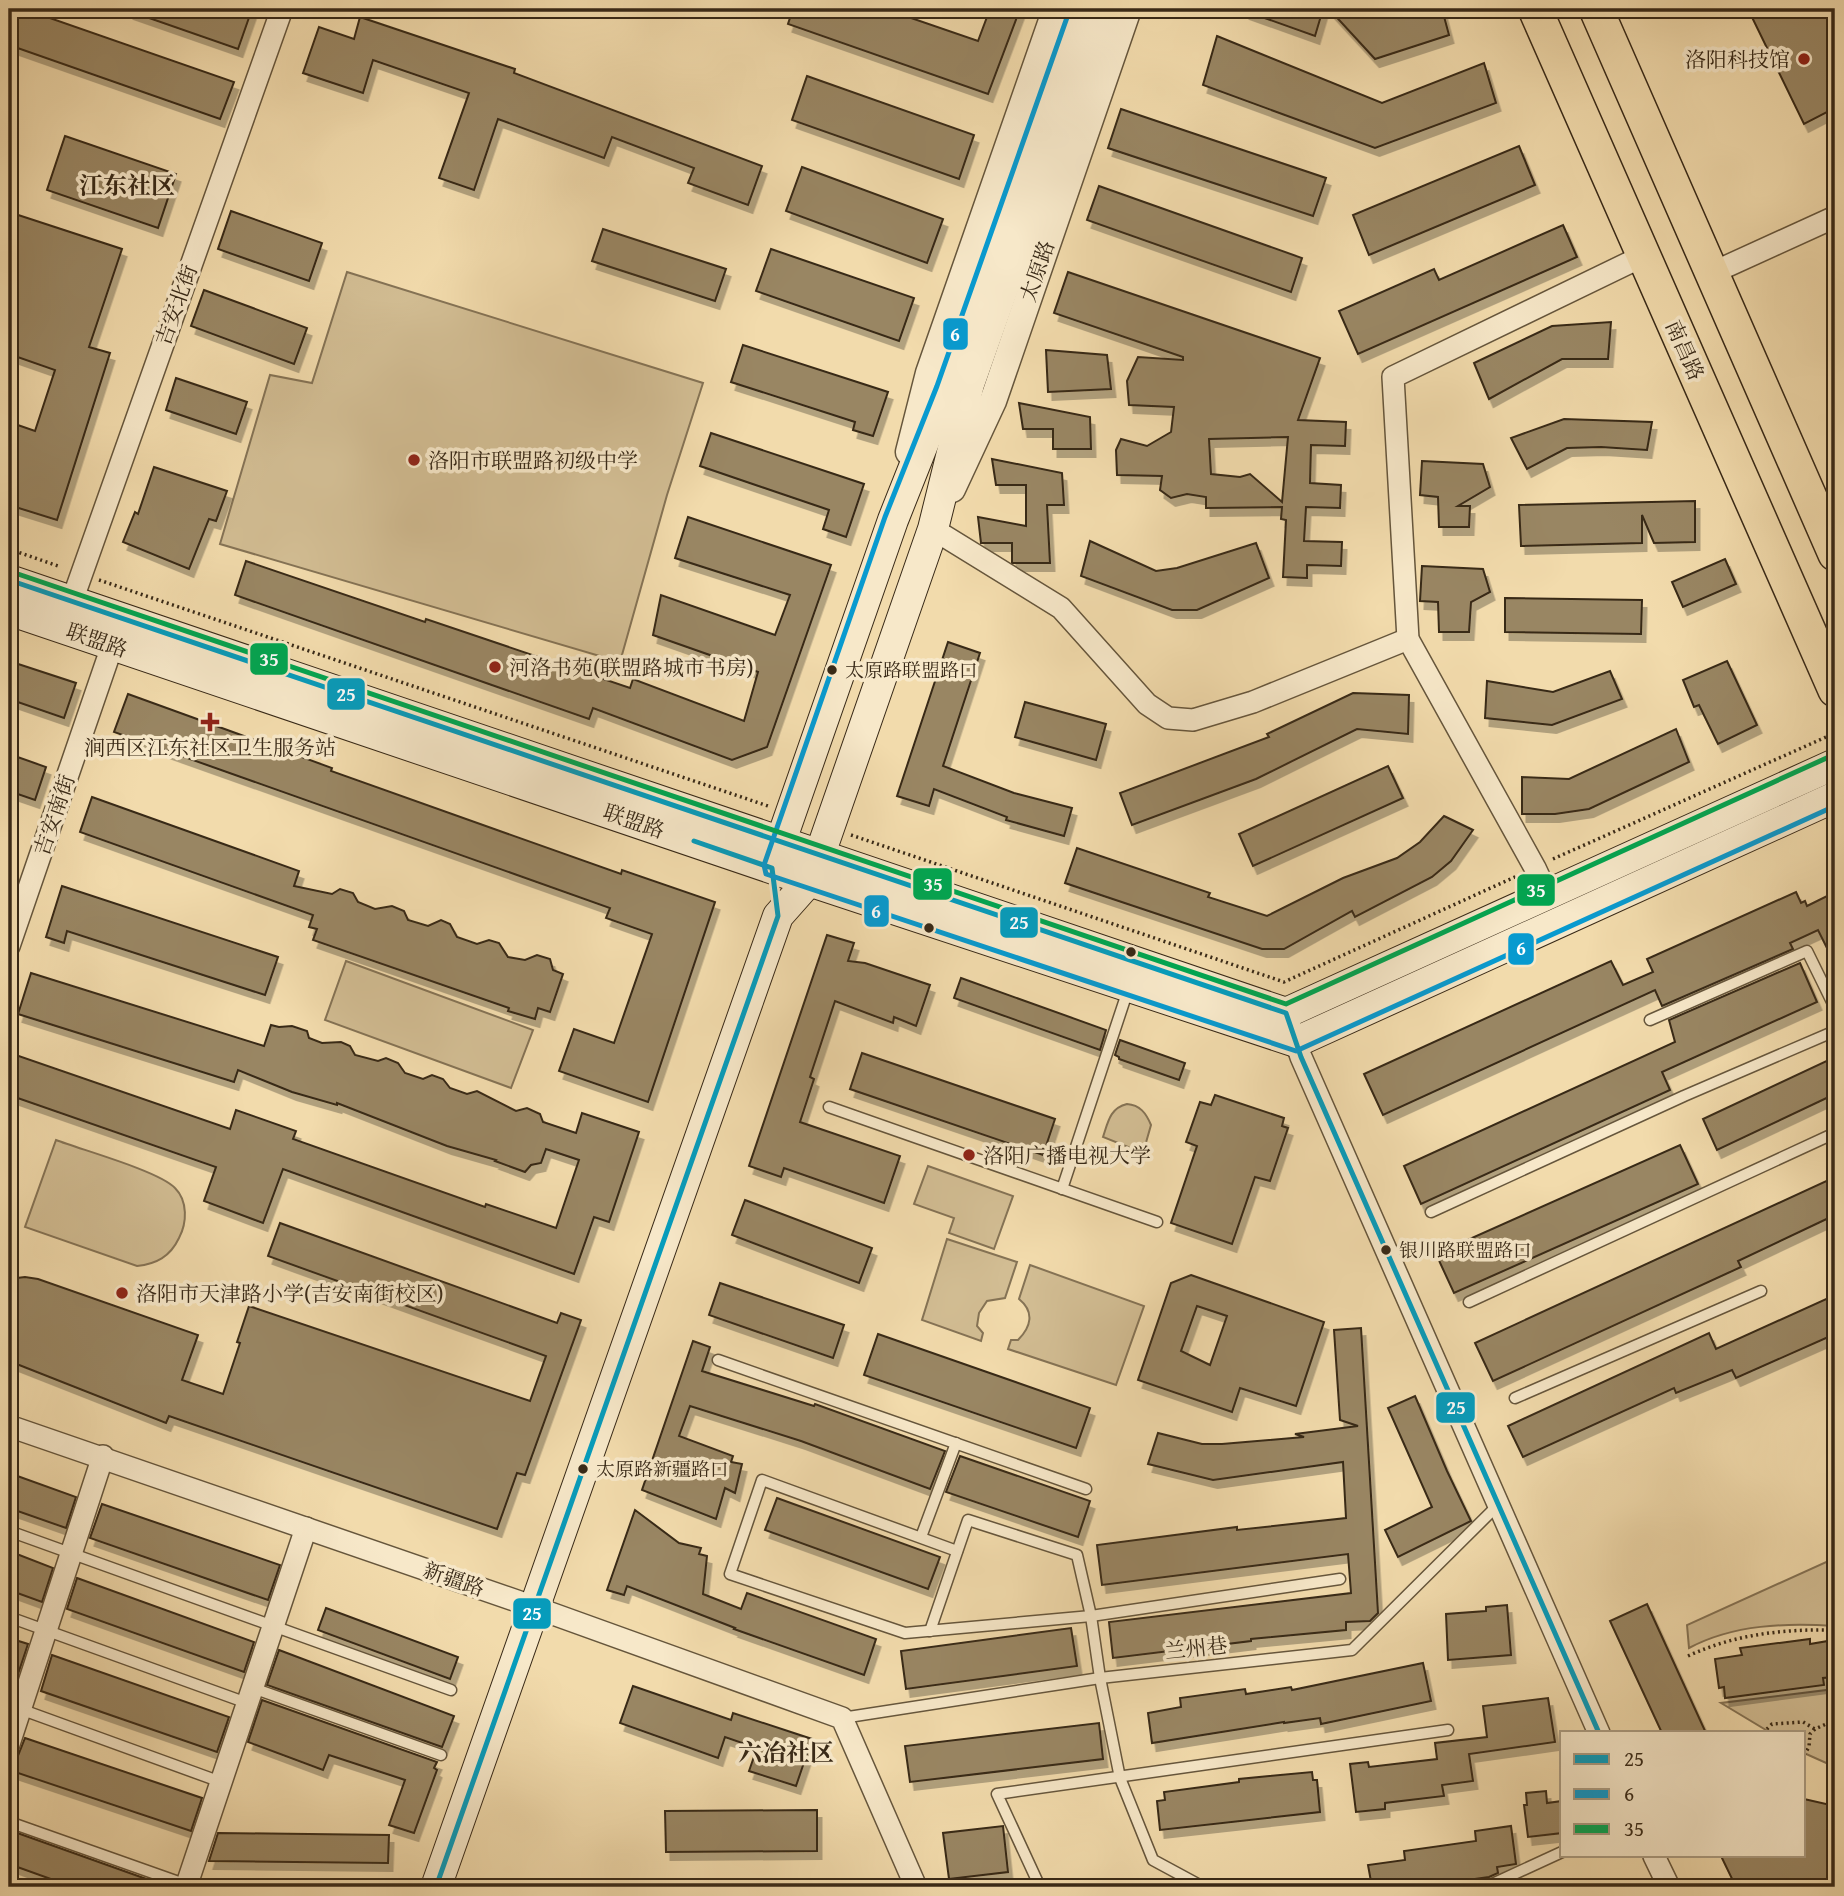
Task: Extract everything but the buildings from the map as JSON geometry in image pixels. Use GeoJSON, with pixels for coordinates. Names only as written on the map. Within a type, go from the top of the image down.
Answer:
{"type":"FeatureCollection","features":[{"type":"Feature","properties":{"kind":"main road","name":"太原路"},"geometry":{"type":"LineString","coordinates":[[778,916],[781,841],[892,520],[945,389],[1079,9]]}},
{"type":"Feature","properties":{"kind":"main road","name":"太原路"},"geometry":{"type":"LineString","coordinates":[[436,1887],[778,916],[819,854],[933,528],[970,384],[1102,9]]}},
{"type":"Feature","properties":{"kind":"main road","name":"南昌路"},"geometry":{"type":"LineString","coordinates":[[1535,9],[1835,690]]}},
{"type":"Feature","properties":{"kind":"main road"},"geometry":{"type":"LineString","coordinates":[[1596,9],[1835,554]]}},
{"type":"Feature","properties":{"kind":"main road","name":"联盟路"},"geometry":{"type":"LineString","coordinates":[[9,579],[76,588],[781,841],[1286,1013]]}},
{"type":"Feature","properties":{"kind":"main road","name":"联盟路"},"geometry":{"type":"LineString","coordinates":[[9,610],[111,645],[781,841]]}},
{"type":"Feature","properties":{"kind":"main road"},"geometry":{"type":"LineString","coordinates":[[1286,1013],[1541,881],[1835,764]]}},
{"type":"Feature","properties":{"kind":"main road"},"geometry":{"type":"LineString","coordinates":[[1296,1042],[1835,797]]}},
{"type":"Feature","properties":{"kind":"main road","name":"联盟路"},"geometry":{"type":"LineString","coordinates":[[819,854],[1129,987],[1296,1042]]}},
{"type":"Feature","properties":{"kind":"street","name":"吉安北街"},"geometry":{"type":"LineString","coordinates":[[76,588],[282,9]]}},
{"type":"Feature","properties":{"kind":"street","name":"太原路"},"geometry":{"type":"LineString","coordinates":[[892,520],[929,373],[1056,9]]}},
{"type":"Feature","properties":{"kind":"street","name":"太原路"},"geometry":{"type":"LineString","coordinates":[[933,528],[993,401],[1128,9]]}},
{"type":"Feature","properties":{"kind":"street"},"geometry":{"type":"LineString","coordinates":[[1712,273],[1835,217]]}},
{"type":"Feature","properties":{"kind":"street"},"geometry":{"type":"LineString","coordinates":[[1541,881],[1408,639],[1394,377],[1643,256]]}},
{"type":"Feature","properties":{"kind":"street"},"geometry":{"type":"LineString","coordinates":[[933,528],[1061,608],[1147,704],[1168,718],[1193,720],[1253,702],[1408,639]]}},
{"type":"Feature","properties":{"kind":"street","name":"吉安南街"},"geometry":{"type":"LineString","coordinates":[[9,946],[111,645]]}},
{"type":"Feature","properties":{"kind":"street"},"geometry":{"type":"LineString","coordinates":[[1286,1013],[1296,1042],[1497,1506],[1598,1731]]}},
{"type":"Feature","properties":{"kind":"street","name":"新疆路"},"geometry":{"type":"LineString","coordinates":[[9,1426],[536,1608],[842,1718]]}},
{"type":"Feature","properties":{"kind":"street"},"geometry":{"type":"LineString","coordinates":[[9,1744],[15,1707],[47,1631],[103,1457]]}},
{"type":"Feature","properties":{"kind":"street"},"geometry":{"type":"LineString","coordinates":[[187,1886],[306,1528]]}},
{"type":"Feature","properties":{"kind":"street"},"geometry":{"type":"LineString","coordinates":[[842,1718],[916,1887]]}},
{"type":"Feature","properties":{"kind":"street"},"geometry":{"type":"LineString","coordinates":[[1654,1857],[1669,1887]]}},
{"type":"Feature","properties":{"kind":"lane"},"geometry":{"type":"LineString","coordinates":[[1650,1020],[1807,951],[1835,1008]]}},
{"type":"Feature","properties":{"kind":"lane"},"geometry":{"type":"LineString","coordinates":[[1062,1189],[1129,987]]}},
{"type":"Feature","properties":{"kind":"lane"},"geometry":{"type":"LineString","coordinates":[[1430,1212],[1684,1096],[1835,1031]]}},
{"type":"Feature","properties":{"kind":"lane"},"geometry":{"type":"LineString","coordinates":[[829,1107],[1157,1222]]}},
{"type":"Feature","properties":{"kind":"lane"},"geometry":{"type":"LineString","coordinates":[[1469,1302],[1835,1132]]}},
{"type":"Feature","properties":{"kind":"lane"},"geometry":{"type":"LineString","coordinates":[[1515,1398],[1761,1291]]}},
{"type":"Feature","properties":{"kind":"lane"},"geometry":{"type":"LineString","coordinates":[[718,1360],[1086,1489]]}},
{"type":"Feature","properties":{"kind":"lane"},"geometry":{"type":"LineString","coordinates":[[921,1537],[956,1443]]}},
{"type":"Feature","properties":{"kind":"lane"},"geometry":{"type":"LineString","coordinates":[[957,1551],[762,1480],[730,1574],[905,1633],[1091,1616],[1340,1579]]}},
{"type":"Feature","properties":{"kind":"lane","name":"兰州巷"},"geometry":{"type":"LineString","coordinates":[[842,1718],[1100,1678],[1352,1650],[1497,1506]]}},
{"type":"Feature","properties":{"kind":"lane"},"geometry":{"type":"LineString","coordinates":[[930,1630],[968,1520],[1077,1555],[1091,1616],[1120,1778],[1153,1860],[1203,1887]]}},
{"type":"Feature","properties":{"kind":"lane"},"geometry":{"type":"LineString","coordinates":[[9,1531],[451,1690]]}},
{"type":"Feature","properties":{"kind":"lane"},"geometry":{"type":"LineString","coordinates":[[9,1617],[441,1755]]}},
{"type":"Feature","properties":{"kind":"lane"},"geometry":{"type":"LineString","coordinates":[[15,1707],[221,1782]]}},
{"type":"Feature","properties":{"kind":"lane"},"geometry":{"type":"LineString","coordinates":[[1040,1887],[996,1794],[1448,1730]]}},
{"type":"Feature","properties":{"kind":"lane"},"geometry":{"type":"LineString","coordinates":[[9,1822],[187,1886]]}},
{"type":"Feature","properties":{"kind":"lane"},"geometry":{"type":"LineString","coordinates":[[1486,1887],[1560,1853]]}},
{"type":"Feature","properties":{"kind":"path"},"geometry":{"type":"LineString","coordinates":[[9,549],[76,588],[781,841]]}},
{"type":"Feature","properties":{"kind":"path"},"geometry":{"type":"LineString","coordinates":[[819,854],[1284,982],[1541,881],[1835,733]]}},
{"type":"Feature","properties":{"kind":"path"},"geometry":{"type":"LineString","coordinates":[[1688,1656],[1705,1648],[1763,1632],[1835,1630]]}},
{"type":"Feature","properties":{"kind":"path"},"geometry":{"type":"LineString","coordinates":[[1806,1752],[1810,1734],[1835,1720]]}},
{"type":"Feature","properties":{"kind":"path"},"geometry":{"type":"LineString","coordinates":[[1765,1731],[1772,1724],[1803,1722],[1815,1729]]}},
{"type":"Feature","properties":{"kind":"shaded area"},"geometry":{"type":"Polygon","coordinates":[[[347,272],[703,383],[667,495],[620,662],[220,544],[270,375],[312,383],[347,272]]]}},
{"type":"Feature","properties":{"kind":"shaded area"},"geometry":{"type":"Polygon","coordinates":[[[346,961],[533,1030],[511,1088],[325,1020],[346,961]]]}},
{"type":"Feature","properties":{"kind":"shaded area"},"geometry":{"type":"Polygon","coordinates":[[[1127,1104],[1142,1110],[1151,1125],[1143,1153],[1103,1137],[1113,1112],[1127,1104]]]}},
{"type":"Feature","properties":{"kind":"shaded area"},"geometry":{"type":"Polygon","coordinates":[[[56,1140],[137,1168],[175,1188],[182,1199],[185,1219],[182,1232],[167,1255],[137,1266],[25,1227],[56,1140]]]}},
{"type":"Feature","properties":{"kind":"shaded area"},"geometry":{"type":"Polygon","coordinates":[[[928,1166],[1013,1196],[994,1249],[949,1233],[954,1218],[914,1204],[928,1166]]]}},
{"type":"Feature","properties":{"kind":"shaded area"},"geometry":{"type":"Polygon","coordinates":[[[947,1239],[1017,1262],[1005,1298],[987,1301],[979,1313],[977,1326],[983,1333],[981,1341],[922,1320],[947,1239]]]}},
{"type":"Feature","properties":{"kind":"shaded area"},"geometry":{"type":"Polygon","coordinates":[[[1030,1265],[1144,1306],[1116,1385],[1008,1349],[1011,1340],[1018,1340],[1028,1325],[1029,1314],[1019,1299],[1030,1265]]]}},
{"type":"Feature","properties":{"kind":"shaded area"},"geometry":{"type":"Polygon","coordinates":[[[1835,1558],[1835,1626],[1760,1627],[1724,1634],[1689,1648],[1687,1625],[1835,1558]]]}},
{"type":"Feature","properties":{"kind":"shaded area"},"geometry":{"type":"Polygon","coordinates":[[[1835,1689],[1835,1767],[1806,1754],[1806,1731],[1768,1731],[1721,1703],[1835,1689]]]}},
{"type":"Feature","properties":{"kind":"transit line","name":"6"},"geometry":{"type":"LineString","coordinates":[[1070,9],[937,386],[885,517],[764,865],[766,874],[1296,1051],[1835,806]]}},
{"type":"Feature","properties":{"kind":"transit line","name":"35"},"geometry":{"type":"LineString","coordinates":[[12,572],[1286,1004],[1831,756]]}},
{"type":"Feature","properties":{"kind":"transit line","name":"25"},"geometry":{"type":"LineString","coordinates":[[9,580],[1286,1013],[1301,1057],[1598,1731]]}},
{"type":"Feature","properties":{"kind":"transit line","name":"25"},"geometry":{"type":"LineString","coordinates":[[436,1887],[778,916],[772,868],[694,841]]}},
{"type":"Feature","properties":{"kind":"place","name":"洛阳科技馆"},"geometry":{"type":"Point","coordinates":[1804,59]}},
{"type":"Feature","properties":{"kind":"place","name":"洛阳市联盟路初级中学"},"geometry":{"type":"Point","coordinates":[414,460]}},
{"type":"Feature","properties":{"kind":"place","name":"河洛书苑(联盟路城市书房)"},"geometry":{"type":"Point","coordinates":[495,667]}},
{"type":"Feature","properties":{"kind":"place","name":"太原路联盟路口"},"geometry":{"type":"Point","coordinates":[832,670]}},
{"type":"Feature","properties":{"kind":"place","name":"涧西区江东社区卫生服务站"},"geometry":{"type":"Point","coordinates":[210,722]}},
{"type":"Feature","properties":{"kind":"place","name":"洛阳广播电视大学"},"geometry":{"type":"Point","coordinates":[969,1155]}},
{"type":"Feature","properties":{"kind":"place","name":"银川路联盟路口"},"geometry":{"type":"Point","coordinates":[1386,1250]}},
{"type":"Feature","properties":{"kind":"place","name":"洛阳市天津路小学(吉安南街校区)"},"geometry":{"type":"Point","coordinates":[122,1293]}},
{"type":"Feature","properties":{"kind":"place","name":"太原路新疆路口"},"geometry":{"type":"Point","coordinates":[583,1469]}},
{"type":"Feature","properties":{"kind":"district","name":"江东社区"},"geometry":{"type":"Point","coordinates":[127,185]}},
{"type":"Feature","properties":{"kind":"district","name":"六冶社区"},"geometry":{"type":"Point","coordinates":[786,1752]}}]}
